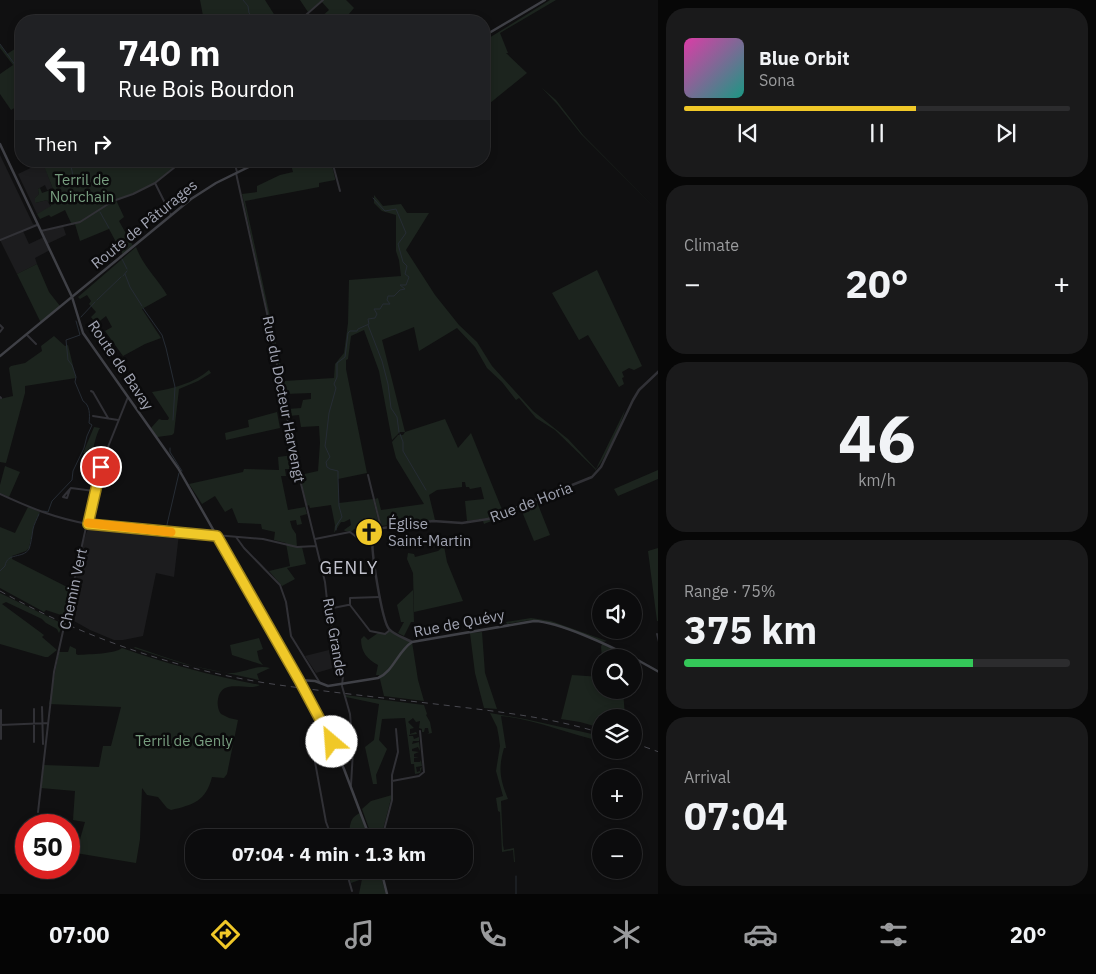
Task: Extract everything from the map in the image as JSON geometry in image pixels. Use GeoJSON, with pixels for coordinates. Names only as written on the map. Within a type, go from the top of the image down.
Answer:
{"type":"FeatureCollection","features":[{"type":"Feature","properties":{"kind":"main road"},"geometry":{"type":"LineString","coordinates":[[490,32],[545,0]]}},
{"type":"Feature","properties":{"kind":"main road","name":"Route de Bavay"},"geometry":{"type":"LineString","coordinates":[[0,144],[72,297],[83,333],[178,468],[299,680],[329,736],[351,785]]}},
{"type":"Feature","properties":{"kind":"main road","name":"Route de Pâturages"},"geometry":{"type":"LineString","coordinates":[[0,356],[200,192],[248,167]]}},
{"type":"Feature","properties":{"kind":"main road","name":"Rue de Quévy"},"geometry":{"type":"LineString","coordinates":[[299,680],[315,681],[328,686],[381,677],[405,647],[412,642],[537,621],[592,639],[614,649]]}},
{"type":"Feature","properties":{"kind":"main road","name":"Rue de Quévy"},"geometry":{"type":"LineString","coordinates":[[642,663],[658,672]]}},
{"type":"Feature","properties":{"kind":"main road"},"geometry":{"type":"LineString","coordinates":[[351,785],[367,829]]}},
{"type":"Feature","properties":{"kind":"main road"},"geometry":{"type":"LineString","coordinates":[[383,879],[387,894]]}},
{"type":"Feature","properties":{"kind":"street"},"geometry":{"type":"LineString","coordinates":[[306,15],[323,0]]}},
{"type":"Feature","properties":{"kind":"street"},"geometry":{"type":"LineString","coordinates":[[41,231],[76,223],[113,201],[155,183],[174,167]]}},
{"type":"Feature","properties":{"kind":"street","name":"Rue du Docteur Harvengt"},"geometry":{"type":"LineString","coordinates":[[235,167],[269,322],[296,463],[316,546]]}},
{"type":"Feature","properties":{"kind":"street"},"geometry":{"type":"LineString","coordinates":[[334,167],[340,191]]}},
{"type":"Feature","properties":{"kind":"street"},"geometry":{"type":"LineString","coordinates":[[155,183],[171,215]]}},
{"type":"Feature","properties":{"kind":"street"},"geometry":{"type":"LineString","coordinates":[[0,240],[38,225]]}},
{"type":"Feature","properties":{"kind":"street"},"geometry":{"type":"LineString","coordinates":[[0,326],[3,328],[0,333]]}},
{"type":"Feature","properties":{"kind":"street"},"geometry":{"type":"LineString","coordinates":[[27,334],[36,344]]}},
{"type":"Feature","properties":{"kind":"street","name":"Rue de Horia"},"geometry":{"type":"LineString","coordinates":[[381,528],[433,521],[462,523],[488,519],[588,479],[596,474],[601,467],[639,390],[658,371]]}},
{"type":"Feature","properties":{"kind":"street"},"geometry":{"type":"LineString","coordinates":[[91,391],[94,392],[108,418]]}},
{"type":"Feature","properties":{"kind":"street","name":"Chemin Vert"},"geometry":{"type":"LineString","coordinates":[[38,812],[51,691],[58,654],[94,492],[101,467],[128,396]]}},
{"type":"Feature","properties":{"kind":"street"},"geometry":{"type":"LineString","coordinates":[[93,416],[118,420]]}},
{"type":"Feature","properties":{"kind":"street"},"geometry":{"type":"LineString","coordinates":[[85,469],[86,465],[101,467]]}},
{"type":"Feature","properties":{"kind":"street"},"geometry":{"type":"LineString","coordinates":[[368,475],[381,528],[372,540],[379,597],[390,630],[412,642]]}},
{"type":"Feature","properties":{"kind":"street"},"geometry":{"type":"LineString","coordinates":[[70,489],[94,492]]}},
{"type":"Feature","properties":{"kind":"street"},"geometry":{"type":"LineString","coordinates":[[0,494],[36,511],[88,524],[266,540],[297,547],[316,546]]}},
{"type":"Feature","properties":{"kind":"street"},"geometry":{"type":"LineString","coordinates":[[315,539],[350,532],[361,539],[372,540]]}},
{"type":"Feature","properties":{"kind":"street"},"geometry":{"type":"LineString","coordinates":[[236,537],[244,548],[280,585],[286,602],[291,636],[320,683]]}},
{"type":"Feature","properties":{"kind":"street","name":"Rue Grande"},"geometry":{"type":"LineString","coordinates":[[316,546],[326,586],[328,609],[344,679],[342,684],[350,714],[353,751],[351,785]]}},
{"type":"Feature","properties":{"kind":"street"},"geometry":{"type":"LineString","coordinates":[[350,606],[350,598],[379,597]]}},
{"type":"Feature","properties":{"kind":"street"},"geometry":{"type":"LineString","coordinates":[[328,609],[348,604],[370,631],[385,634],[390,630]]}},
{"type":"Feature","properties":{"kind":"street"},"geometry":{"type":"LineString","coordinates":[[657,634],[658,642]]}},
{"type":"Feature","properties":{"kind":"street"},"geometry":{"type":"LineString","coordinates":[[42,707],[43,744]]}},
{"type":"Feature","properties":{"kind":"street"},"geometry":{"type":"LineString","coordinates":[[34,709],[34,742]]}},
{"type":"Feature","properties":{"kind":"street"},"geometry":{"type":"LineString","coordinates":[[1,710],[1,739]]}},
{"type":"Feature","properties":{"kind":"street"},"geometry":{"type":"LineString","coordinates":[[0,725],[48,724]]}},
{"type":"Feature","properties":{"kind":"street"},"geometry":{"type":"LineString","coordinates":[[329,829],[311,740],[350,729]]}},
{"type":"Feature","properties":{"kind":"street"},"geometry":{"type":"LineString","coordinates":[[385,829],[392,804],[392,774],[398,752],[396,729]]}},
{"type":"Feature","properties":{"kind":"street"},"geometry":{"type":"LineString","coordinates":[[392,781],[419,776],[424,772],[420,731]]}},
{"type":"Feature","properties":{"kind":"street"},"geometry":{"type":"LineString","coordinates":[[349,879],[352,891]]}},
{"type":"Feature","properties":{"kind":"shaded area"},"geometry":{"type":"Polygon","coordinates":[[[0,155],[33,224],[38,225],[23,231],[29,244],[44,237],[41,231],[63,226],[66,235],[47,244],[50,250],[35,258],[37,264],[17,274],[0,240],[0,155]]]}},
{"type":"Feature","properties":{"kind":"shaded area"},"geometry":{"type":"Polygon","coordinates":[[[33,167],[45,167],[53,189],[47,190],[45,185],[38,189],[39,194],[35,198],[35,203],[47,200],[51,207],[37,214],[18,174],[33,167]]]}},
{"type":"Feature","properties":{"kind":"shaded area"},"geometry":{"type":"Polygon","coordinates":[[[89,526],[179,534],[174,577],[156,573],[143,636],[114,640],[90,630],[67,617],[83,542],[89,526]]]}},
{"type":"Feature","properties":{"kind":"shaded area"},"geometry":{"type":"Polygon","coordinates":[[[329,650],[333,668],[316,673],[305,656],[329,650]]]}},
{"type":"Feature","properties":{"kind":"green space"},"geometry":{"type":"Polygon","coordinates":[[[200,0],[265,0],[274,15],[203,15],[200,0]]]}},
{"type":"Feature","properties":{"kind":"green space"},"geometry":{"type":"Polygon","coordinates":[[[300,0],[346,0],[354,8],[348,15],[323,15],[329,10],[321,1],[308,12],[300,0]]]}},
{"type":"Feature","properties":{"kind":"green space"},"geometry":{"type":"Polygon","coordinates":[[[550,0],[556,0],[500,33],[508,53],[506,53],[527,73],[490,103],[490,37],[550,0]]]}},
{"type":"Feature","properties":{"kind":"green space"},"geometry":{"type":"Polygon","coordinates":[[[0,44],[7,54],[15,49],[15,108],[11,110],[0,94],[0,74],[13,65],[0,48],[0,44]]]}},
{"type":"Feature","properties":{"kind":"green space"},"geometry":{"type":"Polygon","coordinates":[[[542,88],[556,100],[583,135],[658,211],[581,134],[542,88]]]}},
{"type":"Feature","properties":{"kind":"green space","name":"Terril de Noirchain"},"geometry":{"type":"Polygon","coordinates":[[[44,167],[174,167],[145,189],[116,200],[124,217],[119,221],[133,246],[123,255],[109,229],[80,241],[75,224],[72,225],[65,210],[51,217],[49,215],[40,219],[37,214],[51,206],[47,200],[35,203],[35,198],[39,194],[38,189],[40,188],[42,193],[53,189],[44,167]]]}},
{"type":"Feature","properties":{"kind":"green space"},"geometry":{"type":"Polygon","coordinates":[[[292,167],[332,167],[335,180],[319,183],[319,187],[245,201],[284,381],[334,378],[335,364],[344,353],[348,323],[349,280],[401,276],[396,251],[396,215],[382,211],[374,203],[374,195],[383,206],[401,204],[407,213],[429,213],[406,250],[435,295],[459,325],[477,342],[492,366],[533,411],[568,439],[596,469],[625,410],[620,425],[596,470],[555,430],[536,418],[519,398],[516,400],[502,382],[487,368],[475,347],[457,328],[419,351],[414,327],[382,340],[405,432],[400,432],[392,440],[379,371],[364,330],[351,336],[346,369],[367,473],[338,479],[339,503],[373,499],[379,525],[354,529],[351,532],[345,531],[351,525],[350,519],[341,522],[334,533],[335,525],[331,505],[310,508],[309,505],[307,506],[300,475],[318,471],[319,426],[301,427],[299,415],[289,416],[288,409],[301,408],[303,400],[311,399],[311,393],[285,394],[242,194],[257,192],[257,186],[280,175],[293,172],[292,167]]]}},
{"type":"Feature","properties":{"kind":"green space"},"geometry":{"type":"Polygon","coordinates":[[[136,247],[142,260],[167,295],[142,309],[161,338],[123,356],[105,331],[112,327],[106,316],[96,324],[91,317],[96,312],[89,304],[91,301],[87,295],[80,299],[78,297],[136,247]]]}},
{"type":"Feature","properties":{"kind":"green space"},"geometry":{"type":"Polygon","coordinates":[[[37,264],[49,292],[60,306],[41,323],[17,274],[37,264]]]}},
{"type":"Feature","properties":{"kind":"green space"},"geometry":{"type":"Polygon","coordinates":[[[597,270],[642,366],[634,370],[629,368],[622,372],[624,384],[619,387],[588,335],[579,340],[552,293],[597,270]]]}},
{"type":"Feature","properties":{"kind":"green space"},"geometry":{"type":"Polygon","coordinates":[[[54,336],[65,346],[68,345],[76,378],[25,386],[25,393],[6,463],[0,462],[0,399],[13,396],[9,368],[25,363],[42,351],[41,346],[54,336]]]}},
{"type":"Feature","properties":{"kind":"green space"},"geometry":{"type":"Polygon","coordinates":[[[209,370],[211,373],[179,389],[174,433],[157,437],[151,428],[159,419],[168,420],[169,418],[152,392],[190,382],[209,370]]]}},
{"type":"Feature","properties":{"kind":"green space"},"geometry":{"type":"Polygon","coordinates":[[[277,412],[280,428],[226,440],[225,433],[249,427],[248,420],[277,412]]]}},
{"type":"Feature","properties":{"kind":"green space"},"geometry":{"type":"Polygon","coordinates":[[[445,419],[458,448],[471,433],[503,512],[488,518],[467,521],[465,501],[484,499],[481,487],[470,489],[466,487],[465,482],[462,482],[462,487],[437,490],[429,495],[435,520],[381,526],[375,499],[378,498],[381,510],[424,504],[396,458],[392,442],[398,435],[403,435],[405,432],[445,419]]]}},
{"type":"Feature","properties":{"kind":"green space"},"geometry":{"type":"Polygon","coordinates":[[[94,427],[100,428],[91,455],[83,453],[94,427]]]}},
{"type":"Feature","properties":{"kind":"green space"},"geometry":{"type":"Polygon","coordinates":[[[293,455],[296,469],[285,469],[286,476],[281,476],[288,510],[305,507],[307,514],[300,516],[302,524],[297,525],[296,520],[290,521],[296,534],[297,547],[302,547],[306,564],[287,568],[295,579],[282,586],[269,571],[290,566],[286,543],[274,540],[275,532],[262,529],[261,524],[238,523],[232,508],[225,512],[215,496],[202,504],[189,484],[243,472],[244,469],[279,470],[278,457],[293,455]]]}},
{"type":"Feature","properties":{"kind":"green space"},"geometry":{"type":"Polygon","coordinates":[[[5,466],[20,472],[9,497],[0,493],[5,466]]]}},
{"type":"Feature","properties":{"kind":"green space"},"geometry":{"type":"Polygon","coordinates":[[[658,470],[658,479],[618,496],[614,489],[658,470]]]}},
{"type":"Feature","properties":{"kind":"green space"},"geometry":{"type":"Polygon","coordinates":[[[537,502],[550,535],[534,541],[521,509],[484,524],[483,521],[537,502]]]}},
{"type":"Feature","properties":{"kind":"green space"},"geometry":{"type":"Polygon","coordinates":[[[28,507],[40,512],[34,525],[29,548],[12,556],[12,559],[73,590],[67,617],[46,610],[44,612],[0,588],[0,527],[15,533],[28,507]]]}},
{"type":"Feature","properties":{"kind":"green space"},"geometry":{"type":"Polygon","coordinates":[[[444,546],[447,562],[463,601],[414,612],[413,573],[407,559],[408,553],[414,554],[415,557],[438,551],[444,546]]]}},
{"type":"Feature","properties":{"kind":"green space"},"geometry":{"type":"Polygon","coordinates":[[[658,548],[658,621],[657,621],[648,551],[658,548]]]}},
{"type":"Feature","properties":{"kind":"green space"},"geometry":{"type":"Polygon","coordinates":[[[413,590],[414,622],[411,622],[404,636],[398,633],[404,622],[401,622],[397,605],[413,590]]]}},
{"type":"Feature","properties":{"kind":"green space"},"geometry":{"type":"Polygon","coordinates":[[[0,593],[63,624],[59,633],[57,629],[42,619],[6,602],[2,604],[44,635],[42,637],[57,650],[48,657],[45,657],[0,644],[0,593]]]}},
{"type":"Feature","properties":{"kind":"green space"},"geometry":{"type":"Polygon","coordinates":[[[531,618],[551,621],[592,636],[592,638],[543,621],[531,620],[507,624],[506,622],[531,618]]]}},
{"type":"Feature","properties":{"kind":"green space"},"geometry":{"type":"Polygon","coordinates":[[[390,630],[412,642],[418,680],[424,701],[384,696],[379,675],[376,675],[378,665],[365,655],[361,639],[364,636],[368,640],[378,633],[387,633],[390,630]]]}},
{"type":"Feature","properties":{"kind":"green space"},"geometry":{"type":"Polygon","coordinates":[[[482,632],[485,673],[497,709],[484,708],[475,673],[470,633],[482,632]]]}},
{"type":"Feature","properties":{"kind":"green space"},"geometry":{"type":"Polygon","coordinates":[[[259,638],[263,649],[257,651],[259,660],[263,665],[232,655],[230,645],[259,638]]]}},
{"type":"Feature","properties":{"kind":"green space"},"geometry":{"type":"Polygon","coordinates":[[[594,639],[607,641],[602,642],[594,639]]]}},
{"type":"Feature","properties":{"kind":"green space"},"geometry":{"type":"Polygon","coordinates":[[[602,644],[613,649],[601,649],[602,644]]]}},
{"type":"Feature","properties":{"kind":"green space","name":"Terril de Genly"},"geometry":{"type":"Polygon","coordinates":[[[70,646],[76,649],[76,654],[78,655],[108,653],[122,648],[190,669],[260,685],[255,687],[230,687],[220,692],[218,709],[221,714],[238,720],[227,774],[224,778],[212,777],[206,792],[198,801],[171,810],[158,797],[147,795],[142,788],[140,839],[136,863],[80,854],[80,839],[85,822],[80,821],[80,814],[73,814],[75,791],[41,788],[44,765],[99,767],[103,746],[111,746],[121,707],[49,704],[59,652],[68,652],[70,646]]]}},
{"type":"Feature","properties":{"kind":"green space"},"geometry":{"type":"Polygon","coordinates":[[[134,648],[196,667],[184,664],[134,648]]]}},
{"type":"Feature","properties":{"kind":"green space"},"geometry":{"type":"Polygon","coordinates":[[[259,667],[270,668],[257,674],[259,680],[221,672],[233,673],[259,667]]]}},
{"type":"Feature","properties":{"kind":"green space"},"geometry":{"type":"Polygon","coordinates":[[[572,675],[592,676],[592,699],[624,699],[624,709],[592,709],[592,725],[561,719],[572,675]]]}},
{"type":"Feature","properties":{"kind":"green space"},"geometry":{"type":"Polygon","coordinates":[[[345,695],[424,705],[432,733],[427,734],[429,733],[428,728],[425,728],[424,732],[422,732],[422,729],[419,728],[420,721],[416,722],[413,718],[408,722],[414,728],[410,729],[410,734],[416,732],[417,734],[409,736],[413,736],[414,739],[419,737],[419,741],[413,741],[412,744],[419,742],[420,751],[418,747],[412,749],[412,751],[419,752],[414,754],[414,757],[419,758],[414,758],[414,762],[420,762],[421,760],[422,766],[416,767],[417,772],[422,767],[420,773],[415,774],[414,764],[411,764],[405,718],[382,719],[379,740],[387,749],[376,775],[377,784],[373,784],[365,747],[374,740],[379,704],[346,697],[345,695]]]}},
{"type":"Feature","properties":{"kind":"green space"},"geometry":{"type":"Polygon","coordinates":[[[490,713],[525,719],[592,734],[592,739],[539,723],[501,716],[506,748],[504,748],[502,755],[501,774],[508,799],[501,801],[503,845],[504,850],[514,848],[515,862],[513,850],[502,852],[500,812],[498,811],[496,798],[503,796],[496,771],[500,746],[497,727],[490,713]]]}},
{"type":"Feature","properties":{"kind":"green space"},"geometry":{"type":"Polygon","coordinates":[[[392,795],[383,829],[369,829],[362,809],[371,801],[392,795]]]}},
{"type":"Feature","properties":{"kind":"green space"},"geometry":{"type":"Polygon","coordinates":[[[360,813],[366,829],[350,829],[352,820],[360,813]]]}},
{"type":"Feature","properties":{"kind":"green space"},"geometry":{"type":"Polygon","coordinates":[[[350,879],[362,879],[351,883],[350,879]]]}},
{"type":"Feature","properties":{"kind":"green space"},"geometry":{"type":"Polygon","coordinates":[[[362,879],[382,879],[386,894],[359,894],[362,879]]]}},
{"type":"Feature","properties":{"kind":"waterway"},"geometry":{"type":"LineString","coordinates":[[243,0],[248,6],[251,15]]}},
{"type":"Feature","properties":{"kind":"waterway"},"geometry":{"type":"LineString","coordinates":[[0,44],[15,65]]}},
{"type":"Feature","properties":{"kind":"waterway"},"geometry":{"type":"LineString","coordinates":[[71,167],[75,181]]}},
{"type":"Feature","properties":{"kind":"waterway"},"geometry":{"type":"LineString","coordinates":[[336,530],[336,526],[342,517],[339,506],[338,471],[327,467],[326,462],[330,457],[325,446],[329,413],[336,388],[334,384],[337,377],[337,363],[345,357],[348,333],[350,331],[357,331],[369,324],[368,319],[375,318],[377,314],[374,309],[380,309],[383,304],[390,304],[387,300],[388,296],[394,296],[400,290],[405,289],[400,285],[406,285],[409,277],[405,274],[407,266],[403,262],[398,244],[406,233],[396,209],[385,211],[373,198]]}},
{"type":"Feature","properties":{"kind":"waterway"},"geometry":{"type":"LineString","coordinates":[[100,212],[109,228]]}},
{"type":"Feature","properties":{"kind":"waterway"},"geometry":{"type":"LineString","coordinates":[[122,259],[127,269]]}},
{"type":"Feature","properties":{"kind":"waterway"},"geometry":{"type":"LineString","coordinates":[[123,276],[127,271]]}},
{"type":"Feature","properties":{"kind":"waterway"},"geometry":{"type":"LineString","coordinates":[[125,274],[130,287],[142,306]]}},
{"type":"Feature","properties":{"kind":"waterway"},"geometry":{"type":"LineString","coordinates":[[97,300],[121,277]]}},
{"type":"Feature","properties":{"kind":"waterway"},"geometry":{"type":"LineString","coordinates":[[81,317],[95,302]]}},
{"type":"Feature","properties":{"kind":"waterway"},"geometry":{"type":"LineString","coordinates":[[143,308],[162,335],[166,348],[175,387],[173,420]]}},
{"type":"Feature","properties":{"kind":"waterway"},"geometry":{"type":"LineString","coordinates":[[43,511],[48,512],[52,501],[72,480],[73,471],[92,425],[89,423],[88,408],[75,382],[76,377],[68,360],[66,340],[80,335],[76,321]]}},
{"type":"Feature","properties":{"kind":"waterway"},"geometry":{"type":"LineString","coordinates":[[368,325],[382,361],[388,384],[391,408],[397,417],[399,432]]}},
{"type":"Feature","properties":{"kind":"waterway"},"geometry":{"type":"LineString","coordinates":[[400,434],[403,442],[403,451],[426,490]]}},
{"type":"Feature","properties":{"kind":"waterway"},"geometry":{"type":"LineString","coordinates":[[170,448],[170,452],[182,471]]}},
{"type":"Feature","properties":{"kind":"waterway"},"geometry":{"type":"LineString","coordinates":[[166,529],[179,473]]}},
{"type":"Feature","properties":{"kind":"waterway"},"geometry":{"type":"LineString","coordinates":[[0,571],[9,559],[23,554],[29,549],[33,527],[39,514]]}},
{"type":"Feature","properties":{"kind":"waterway"},"geometry":{"type":"LineString","coordinates":[[516,876],[516,894]]}},
{"type":"Feature","properties":{"kind":"railway"},"geometry":{"type":"LineString","coordinates":[[0,591],[66,624],[100,638],[170,662],[206,671],[279,685],[527,716],[592,730]]}},
{"type":"Feature","properties":{"kind":"railway"},"geometry":{"type":"LineString","coordinates":[[642,746],[658,752]]}},
{"type":"Feature","properties":{"kind":"slow traffic"},"geometry":{"type":"LineString","coordinates":[[88,523],[171,532]]}},
{"type":"Feature","properties":{"kind":"place","name":"Église Saint-Martin"},"geometry":{"type":"Point","coordinates":[369,532]}},
{"type":"Feature","properties":{"kind":"district","name":"GENLY"},"geometry":{"type":"Point","coordinates":[349,567]}},
{"type":"Feature","properties":{"kind":"route"},"geometry":{"type":"LineString","coordinates":[[101,467],[88,524],[217,536],[332,742]]}}]}
